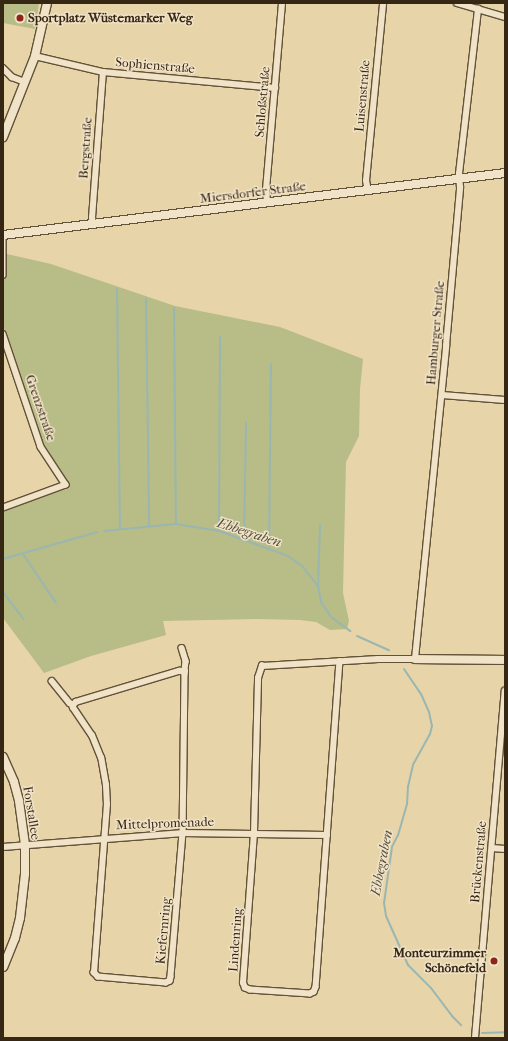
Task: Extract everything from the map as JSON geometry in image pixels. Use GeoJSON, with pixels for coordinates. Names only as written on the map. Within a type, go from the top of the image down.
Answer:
{"type":"FeatureCollection","features":[{"type":"Feature","properties":{"kind":"street"},"geometry":{"type":"LineString","coordinates":[[3,137],[35,56],[47,3]]}},
{"type":"Feature","properties":{"kind":"street","name":"Schloßstraße"},"geometry":{"type":"LineString","coordinates":[[267,203],[266,190],[282,3]]}},
{"type":"Feature","properties":{"kind":"street","name":"Luisenstraße"},"geometry":{"type":"LineString","coordinates":[[368,191],[366,181],[383,3]]}},
{"type":"Feature","properties":{"kind":"street"},"geometry":{"type":"LineString","coordinates":[[457,3],[505,17]]}},
{"type":"Feature","properties":{"kind":"street","name":"Hamburger Straße"},"geometry":{"type":"LineString","coordinates":[[415,659],[442,395],[467,100],[478,9]]}},
{"type":"Feature","properties":{"kind":"street","name":"Sophienstraße"},"geometry":{"type":"LineString","coordinates":[[35,56],[103,72],[275,88]]}},
{"type":"Feature","properties":{"kind":"street"},"geometry":{"type":"LineString","coordinates":[[3,68],[12,77],[25,82]]}},
{"type":"Feature","properties":{"kind":"street","name":"Bergstraße"},"geometry":{"type":"LineString","coordinates":[[93,224],[92,218],[103,72]]}},
{"type":"Feature","properties":{"kind":"street","name":"Miersdorfer Straße"},"geometry":{"type":"LineString","coordinates":[[3,236],[505,173]]}},
{"type":"Feature","properties":{"kind":"street"},"geometry":{"type":"LineString","coordinates":[[3,236],[3,275]]}},
{"type":"Feature","properties":{"kind":"street","name":"Grenzstraße"},"geometry":{"type":"LineString","coordinates":[[3,334],[41,447],[66,485],[3,508]]}},
{"type":"Feature","properties":{"kind":"street"},"geometry":{"type":"LineString","coordinates":[[442,395],[505,400]]}},
{"type":"Feature","properties":{"kind":"street","name":"Kiefernring"},"geometry":{"type":"LineString","coordinates":[[52,681],[73,705],[73,708],[92,736],[103,767],[107,798],[94,973],[98,977],[166,983],[170,981],[171,977],[183,833],[186,661],[182,648]]}},
{"type":"Feature","properties":{"kind":"street"},"geometry":{"type":"LineString","coordinates":[[415,659],[505,660]]}},
{"type":"Feature","properties":{"kind":"street","name":"Lindenring"},"geometry":{"type":"LineString","coordinates":[[340,661],[316,987],[314,992],[310,994],[250,990],[245,988],[243,983],[254,833],[258,678],[262,666],[340,661],[415,659]]}},
{"type":"Feature","properties":{"kind":"street"},"geometry":{"type":"LineString","coordinates":[[73,705],[141,682],[179,671],[185,671]]}},
{"type":"Feature","properties":{"kind":"street","name":"Brückenstraße"},"geometry":{"type":"LineString","coordinates":[[475,1036],[505,691]]}},
{"type":"Feature","properties":{"kind":"street","name":"Forstallee"},"geometry":{"type":"LineString","coordinates":[[3,757],[17,791],[25,845],[25,877],[20,918],[14,942],[3,967]]}},
{"type":"Feature","properties":{"kind":"street","name":"Mittelpromenade"},"geometry":{"type":"LineString","coordinates":[[3,847],[183,833],[328,835]]}},
{"type":"Feature","properties":{"kind":"street"},"geometry":{"type":"LineString","coordinates":[[492,848],[505,849]]}},
{"type":"Feature","properties":{"kind":"green space","name":"Sportplatz Wüstemarker Weg"},"geometry":{"type":"Polygon","coordinates":[[[3,3],[39,3],[35,29],[3,23],[3,3]]]}},
{"type":"Feature","properties":{"kind":"green space"},"geometry":{"type":"Polygon","coordinates":[[[3,248],[7,254],[51,264],[175,306],[280,327],[363,359],[360,389],[359,436],[346,462],[343,593],[349,621],[347,629],[330,630],[316,622],[300,620],[257,619],[163,621],[166,635],[91,656],[44,673],[3,618],[3,510],[69,488],[67,481],[43,447],[7,339],[3,324],[3,248]]]}},
{"type":"Feature","properties":{"kind":"waterway"},"geometry":{"type":"LineString","coordinates":[[117,289],[120,529]]}},
{"type":"Feature","properties":{"kind":"waterway"},"geometry":{"type":"LineString","coordinates":[[146,299],[149,526]]}},
{"type":"Feature","properties":{"kind":"waterway"},"geometry":{"type":"LineString","coordinates":[[174,308],[176,524]]}},
{"type":"Feature","properties":{"kind":"waterway"},"geometry":{"type":"LineString","coordinates":[[219,531],[220,337]]}},
{"type":"Feature","properties":{"kind":"waterway"},"geometry":{"type":"LineString","coordinates":[[269,549],[271,364]]}},
{"type":"Feature","properties":{"kind":"waterway"},"geometry":{"type":"LineString","coordinates":[[244,540],[246,423]]}},
{"type":"Feature","properties":{"kind":"waterway","name":"Ebbegraben"},"geometry":{"type":"LineString","coordinates":[[104,531],[176,524],[219,531],[288,556],[303,567],[318,586],[321,602],[331,617],[350,631]]}},
{"type":"Feature","properties":{"kind":"waterway"},"geometry":{"type":"LineString","coordinates":[[318,586],[320,525]]}},
{"type":"Feature","properties":{"kind":"waterway","name":"Ebbegraben"},"geometry":{"type":"LineString","coordinates":[[3,559],[97,532]]}},
{"type":"Feature","properties":{"kind":"waterway"},"geometry":{"type":"LineString","coordinates":[[23,554],[56,603]]}},
{"type":"Feature","properties":{"kind":"waterway"},"geometry":{"type":"LineString","coordinates":[[3,592],[23,619]]}},
{"type":"Feature","properties":{"kind":"waterway","name":"Ebbegraben"},"geometry":{"type":"LineString","coordinates":[[357,636],[389,650]]}},
{"type":"Feature","properties":{"kind":"waterway","name":"Ebbegraben"},"geometry":{"type":"LineString","coordinates":[[404,669],[421,694],[429,712],[432,726],[430,734],[413,765],[408,786],[407,804],[398,835],[392,847],[384,903],[386,916],[408,965],[431,988],[452,1016],[461,1025]]}},
{"type":"Feature","properties":{"kind":"waterway","name":"Ebbegraben"},"geometry":{"type":"LineString","coordinates":[[482,1033],[505,1032]]}},
{"type":"Feature","properties":{"kind":"place","name":"Sportplatz Wüstemarker Weg"},"geometry":{"type":"Point","coordinates":[20,18]}},
{"type":"Feature","properties":{"kind":"place","name":"Monteurzimmer Schönefeld"},"geometry":{"type":"Point","coordinates":[494,961]}}]}
